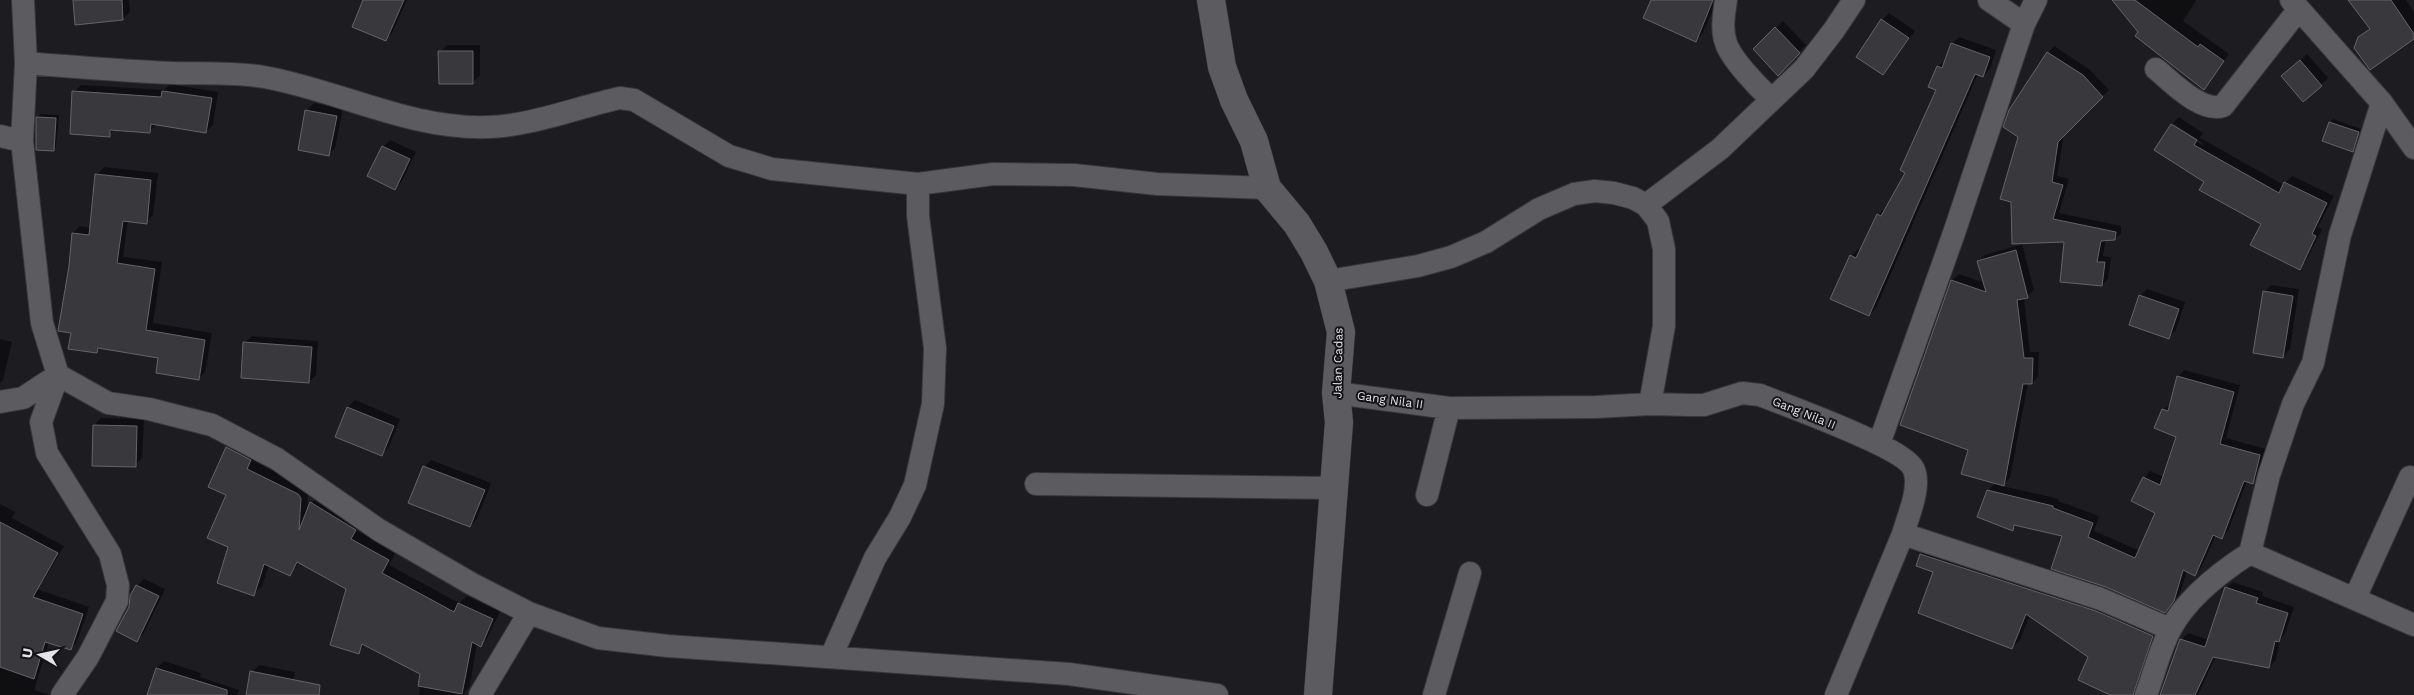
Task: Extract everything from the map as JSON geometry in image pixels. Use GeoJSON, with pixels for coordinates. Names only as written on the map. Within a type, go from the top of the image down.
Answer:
{"type":"FeatureCollection","features":[{"type":"Feature","properties":{"kind":"street"},"geometry":{"type":"LineString","coordinates":[[23,0],[26,63],[22,141],[42,323],[58,375],[41,422],[47,453],[110,554],[118,585],[117,601],[92,649],[62,695]]}},
{"type":"Feature","properties":{"kind":"street","name":"Jalan Cadas"},"geometry":{"type":"LineString","coordinates":[[1211,0],[1222,67],[1234,100],[1254,141],[1267,188],[1297,224],[1314,252],[1328,281],[1341,332],[1336,393],[1340,422],[1333,488],[1318,695]]}},
{"type":"Feature","properties":{"kind":"street"},"geometry":{"type":"LineString","coordinates":[[1726,0],[1722,22],[1726,44],[1753,82],[1771,99]]}},
{"type":"Feature","properties":{"kind":"street"},"geometry":{"type":"LineString","coordinates":[[1646,205],[1720,149],[1804,69],[1854,0]]}},
{"type":"Feature","properties":{"kind":"street"},"geometry":{"type":"LineString","coordinates":[[1989,0],[2024,24]]}},
{"type":"Feature","properties":{"kind":"street"},"geometry":{"type":"LineString","coordinates":[[1879,444],[1957,224],[2024,24],[2036,0]]}},
{"type":"Feature","properties":{"kind":"street"},"geometry":{"type":"LineString","coordinates":[[2156,69],[2189,96],[2209,107],[2223,106],[2295,4],[2382,103],[2414,148]]}},
{"type":"Feature","properties":{"kind":"street"},"geometry":{"type":"LineString","coordinates":[[26,63],[113,71],[262,76],[310,87],[412,118],[449,125],[488,127],[526,122],[620,98],[634,100],[730,156],[772,169],[918,184],[993,174],[1056,175],[1157,184],[1267,188]]}},
{"type":"Feature","properties":{"kind":"street"},"geometry":{"type":"LineString","coordinates":[[2146,695],[2170,630],[2184,610],[2209,584],[2230,566],[2250,553],[2269,475],[2294,404],[2313,363],[2342,227],[2382,103]]}},
{"type":"Feature","properties":{"kind":"street"},"geometry":{"type":"LineString","coordinates":[[0,136],[22,141]]}},
{"type":"Feature","properties":{"kind":"street"},"geometry":{"type":"LineString","coordinates":[[831,656],[875,558],[900,517],[915,486],[932,413],[935,348],[918,216],[918,184]]}},
{"type":"Feature","properties":{"kind":"street"},"geometry":{"type":"LineString","coordinates":[[1328,281],[1418,266],[1451,257],[1486,242],[1539,209],[1574,194],[1595,191],[1633,198],[1646,205],[1658,220],[1664,249],[1664,326],[1650,404]]}},
{"type":"Feature","properties":{"kind":"street"},"geometry":{"type":"LineString","coordinates":[[0,402],[23,398],[58,375]]}},
{"type":"Feature","properties":{"kind":"street"},"geometry":{"type":"LineString","coordinates":[[58,375],[108,403],[149,409],[212,424],[277,459],[379,530],[472,584],[529,613],[598,638],[668,646],[1069,674],[1217,695]]}},
{"type":"Feature","properties":{"kind":"street","name":"Gang Nila II"},"geometry":{"type":"LineString","coordinates":[[1336,393],[1449,408],[1596,407],[1650,404],[1704,405],[1731,396],[1750,393],[1879,444],[1906,459],[1911,463],[1915,472],[1914,493],[1904,534],[1836,695]]}},
{"type":"Feature","properties":{"kind":"street"},"geometry":{"type":"LineString","coordinates":[[1427,495],[1449,408]]}},
{"type":"Feature","properties":{"kind":"street"},"geometry":{"type":"LineString","coordinates":[[2355,598],[2410,477]]}},
{"type":"Feature","properties":{"kind":"street"},"geometry":{"type":"LineString","coordinates":[[1036,484],[1333,488]]}},
{"type":"Feature","properties":{"kind":"street"},"geometry":{"type":"LineString","coordinates":[[1904,534],[2100,599],[2170,630]]}},
{"type":"Feature","properties":{"kind":"street"},"geometry":{"type":"LineString","coordinates":[[2250,553],[2414,625]]}},
{"type":"Feature","properties":{"kind":"street"},"geometry":{"type":"LineString","coordinates":[[1434,695],[1470,573]]}},
{"type":"Feature","properties":{"kind":"street"},"geometry":{"type":"LineString","coordinates":[[480,695],[529,613]]}},
{"type":"Feature","properties":{"kind":"building"},"geometry":{"type":"Polygon","coordinates":[[[73,0],[122,0],[123,20],[75,25],[73,0]]]}},
{"type":"Feature","properties":{"kind":"building"},"geometry":{"type":"Polygon","coordinates":[[[363,0],[404,0],[386,41],[352,27],[363,0]]]}},
{"type":"Feature","properties":{"kind":"building"},"geometry":{"type":"Polygon","coordinates":[[[1651,0],[1713,0],[1696,42],[1643,18],[1651,0]]]}},
{"type":"Feature","properties":{"kind":"building"},"geometry":{"type":"Polygon","coordinates":[[[2112,0],[2135,0],[2198,47],[2200,44],[2224,61],[2204,90],[2135,36],[2138,32],[2112,0]]]}},
{"type":"Feature","properties":{"kind":"building"},"geometry":{"type":"Polygon","coordinates":[[[2348,0],[2391,0],[2414,34],[2414,39],[2370,70],[2354,48],[2358,37],[2370,29],[2348,0]]]}},
{"type":"Feature","properties":{"kind":"building"},"geometry":{"type":"Polygon","coordinates":[[[1881,19],[1909,38],[1883,75],[1856,57],[1881,19]]]}},
{"type":"Feature","properties":{"kind":"building"},"geometry":{"type":"Polygon","coordinates":[[[1775,27],[1800,53],[1778,76],[1753,49],[1775,27]]]}},
{"type":"Feature","properties":{"kind":"building"},"geometry":{"type":"Polygon","coordinates":[[[1951,43],[1990,57],[1983,77],[1975,74],[1869,316],[1830,299],[1850,255],[1856,258],[1877,214],[1881,216],[1905,173],[1900,170],[1936,90],[1928,87],[1937,66],[1942,68],[1951,43]]]}},
{"type":"Feature","properties":{"kind":"building"},"geometry":{"type":"Polygon","coordinates":[[[438,51],[473,51],[473,84],[439,84],[438,51]]]}},
{"type":"Feature","properties":{"kind":"building"},"geometry":{"type":"Polygon","coordinates":[[[2047,52],[2083,75],[2103,97],[2058,142],[2052,182],[2063,185],[2053,219],[2116,232],[2115,240],[2101,241],[2097,262],[2105,262],[2102,286],[2060,282],[2064,242],[2012,244],[2011,202],[2000,199],[2018,137],[2003,127],[2009,110],[2047,52]]]}},
{"type":"Feature","properties":{"kind":"building"},"geometry":{"type":"Polygon","coordinates":[[[2300,60],[2322,86],[2303,102],[2281,76],[2300,60]]]}},
{"type":"Feature","properties":{"kind":"building"},"geometry":{"type":"Polygon","coordinates":[[[72,91],[161,97],[162,91],[212,98],[206,133],[151,124],[150,133],[110,130],[110,137],[70,134],[72,91]]]}},
{"type":"Feature","properties":{"kind":"building"},"geometry":{"type":"Polygon","coordinates":[[[305,110],[337,116],[329,156],[298,150],[305,110]]]}},
{"type":"Feature","properties":{"kind":"building"},"geometry":{"type":"Polygon","coordinates":[[[36,117],[56,118],[54,151],[36,150],[36,117]]]}},
{"type":"Feature","properties":{"kind":"building"},"geometry":{"type":"Polygon","coordinates":[[[2329,122],[2359,132],[2353,152],[2322,141],[2329,122]]]}},
{"type":"Feature","properties":{"kind":"building"},"geometry":{"type":"Polygon","coordinates":[[[2171,124],[2197,140],[2194,145],[2279,193],[2284,182],[2327,203],[2312,234],[2316,236],[2300,270],[2250,245],[2261,224],[2199,190],[2204,182],[2154,150],[2171,124]]]}},
{"type":"Feature","properties":{"kind":"building"},"geometry":{"type":"Polygon","coordinates":[[[382,146],[410,159],[395,190],[367,176],[382,146]]]}},
{"type":"Feature","properties":{"kind":"building"},"geometry":{"type":"Polygon","coordinates":[[[95,174],[151,180],[147,224],[123,221],[117,263],[155,269],[146,330],[205,340],[199,380],[156,373],[158,358],[98,348],[97,353],[68,349],[71,333],[58,331],[69,266],[72,233],[89,235],[95,174]]]}},
{"type":"Feature","properties":{"kind":"building"},"geometry":{"type":"Polygon","coordinates":[[[2016,250],[2028,298],[2017,300],[2024,358],[2033,358],[2032,384],[2023,384],[2004,486],[1961,474],[1968,450],[1900,425],[1951,280],[1986,292],[1977,261],[2016,250]]]}},
{"type":"Feature","properties":{"kind":"building"},"geometry":{"type":"Polygon","coordinates":[[[2263,291],[2293,296],[2283,358],[2253,353],[2263,291]]]}},
{"type":"Feature","properties":{"kind":"building"},"geometry":{"type":"Polygon","coordinates":[[[2139,295],[2179,309],[2169,339],[2129,325],[2139,295]]]}},
{"type":"Feature","properties":{"kind":"building"},"geometry":{"type":"Polygon","coordinates":[[[243,342],[312,347],[309,383],[241,378],[243,342]]]}},
{"type":"Feature","properties":{"kind":"building"},"geometry":{"type":"Polygon","coordinates":[[[2177,376],[2234,392],[2220,444],[2260,455],[2253,484],[2244,481],[2222,539],[2213,535],[2195,576],[2183,570],[2174,601],[2165,613],[2106,587],[2051,569],[2062,536],[2014,525],[2013,531],[1977,517],[1987,490],[2053,506],[2053,508],[2093,523],[2088,537],[2135,558],[2155,513],[2131,501],[2143,477],[2160,485],[2176,437],[2154,428],[2162,409],[2168,411],[2177,376]]]}},
{"type":"Feature","properties":{"kind":"building"},"geometry":{"type":"Polygon","coordinates":[[[347,407],[394,426],[382,456],[335,437],[347,407]]]}},
{"type":"Feature","properties":{"kind":"building"},"geometry":{"type":"Polygon","coordinates":[[[93,425],[137,426],[136,467],[92,466],[93,425]]]}},
{"type":"Feature","properties":{"kind":"building"},"geometry":{"type":"Polygon","coordinates":[[[226,447],[251,460],[247,469],[298,494],[301,498],[299,530],[310,502],[356,530],[351,539],[389,560],[382,573],[454,612],[458,603],[493,619],[481,647],[472,642],[462,694],[418,686],[420,674],[362,644],[359,654],[330,645],[346,589],[297,562],[290,576],[264,564],[254,596],[217,583],[228,547],[207,538],[226,495],[208,487],[226,447]]]}},
{"type":"Feature","properties":{"kind":"building"},"geometry":{"type":"Polygon","coordinates":[[[423,466],[485,490],[470,527],[408,503],[423,466]]]}},
{"type":"Feature","properties":{"kind":"building"},"geometry":{"type":"Polygon","coordinates":[[[0,522],[58,553],[33,597],[83,614],[71,650],[45,642],[34,679],[0,667],[0,522]]]}},
{"type":"Feature","properties":{"kind":"building"},"geometry":{"type":"Polygon","coordinates":[[[1920,554],[2096,611],[2153,636],[2133,695],[2110,695],[2078,680],[2088,657],[2026,614],[2012,649],[1918,613],[1933,572],[1916,566],[1920,554]]]}},
{"type":"Feature","properties":{"kind":"building"},"geometry":{"type":"Polygon","coordinates":[[[136,585],[159,596],[137,642],[116,631],[129,607],[130,596],[136,585]]]}},
{"type":"Feature","properties":{"kind":"building"},"geometry":{"type":"Polygon","coordinates":[[[2225,587],[2258,598],[2256,603],[2288,613],[2279,642],[2275,641],[2269,668],[2213,657],[2195,695],[2160,695],[2180,639],[2205,647],[2225,587]]]}},
{"type":"Feature","properties":{"kind":"building"},"geometry":{"type":"Polygon","coordinates":[[[156,668],[227,690],[227,695],[147,695],[156,668]]]}},
{"type":"Feature","properties":{"kind":"building"},"geometry":{"type":"Polygon","coordinates":[[[250,671],[320,685],[319,695],[246,695],[250,671]]]}}]}
